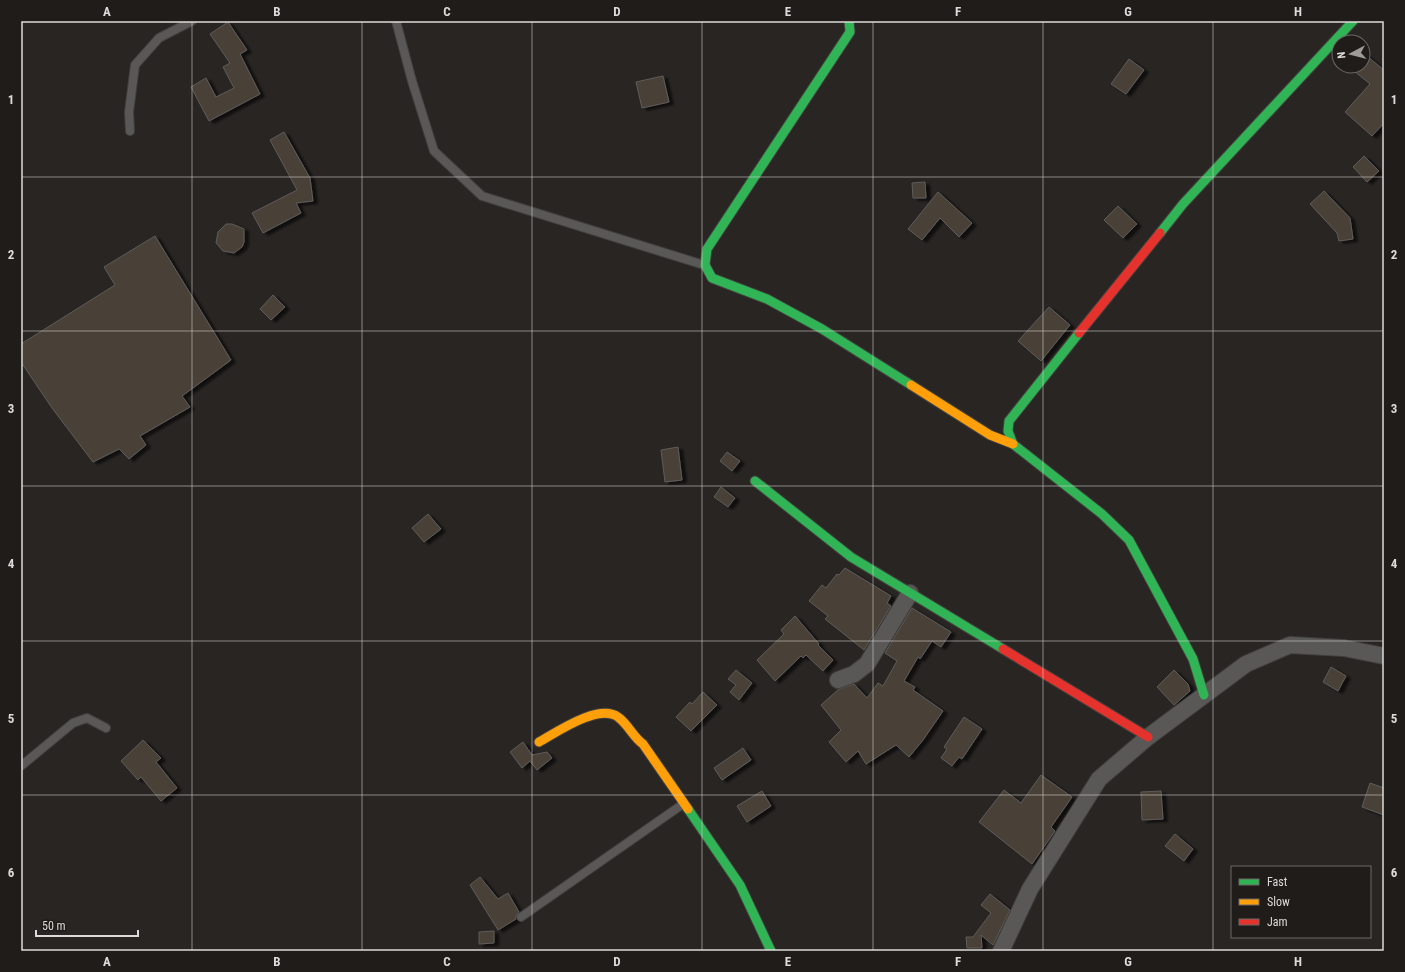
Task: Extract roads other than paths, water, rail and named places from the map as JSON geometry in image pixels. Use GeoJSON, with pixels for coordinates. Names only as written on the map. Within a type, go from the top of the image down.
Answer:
{"type":"FeatureCollection","features":[{"type":"Feature","properties":{"kind":"street"},"geometry":{"type":"LineString","coordinates":[[849,21],[850,32],[707,249],[705,265],[712,278],[767,299],[808,321],[990,435],[1013,444],[1102,514],[1129,540],[1193,660],[1204,695]]}},
{"type":"Feature","properties":{"kind":"street"},"geometry":{"type":"LineString","coordinates":[[1013,444],[1008,431],[1009,421],[1173,216],[1353,21]]}},
{"type":"Feature","properties":{"kind":"street"},"geometry":{"type":"LineString","coordinates":[[755,481],[851,557],[1148,737]]}},
{"type":"Feature","properties":{"kind":"street"},"geometry":{"type":"LineString","coordinates":[[838,680],[854,674],[867,664],[910,593]]}},
{"type":"Feature","properties":{"kind":"street"},"geometry":{"type":"LineString","coordinates":[[1001,951],[1030,889],[1099,779],[1148,737],[1246,664],[1290,645],[1344,648],[1384,656]]}},
{"type":"Feature","properties":{"kind":"street"},"geometry":{"type":"LineString","coordinates":[[539,742],[596,713],[610,712],[618,716],[634,738],[643,744],[740,885],[771,951]]}},
{"type":"Feature","properties":{"kind":"lane"},"geometry":{"type":"LineString","coordinates":[[130,131],[129,112],[135,65],[159,38],[192,21]]}},
{"type":"Feature","properties":{"kind":"lane"},"geometry":{"type":"LineString","coordinates":[[396,21],[412,81],[434,151],[482,196],[705,265]]}},
{"type":"Feature","properties":{"kind":"lane"},"geometry":{"type":"LineString","coordinates":[[21,766],[73,723],[88,718],[106,728]]}},
{"type":"Feature","properties":{"kind":"lane"},"geometry":{"type":"LineString","coordinates":[[521,917],[684,804]]}}]}
